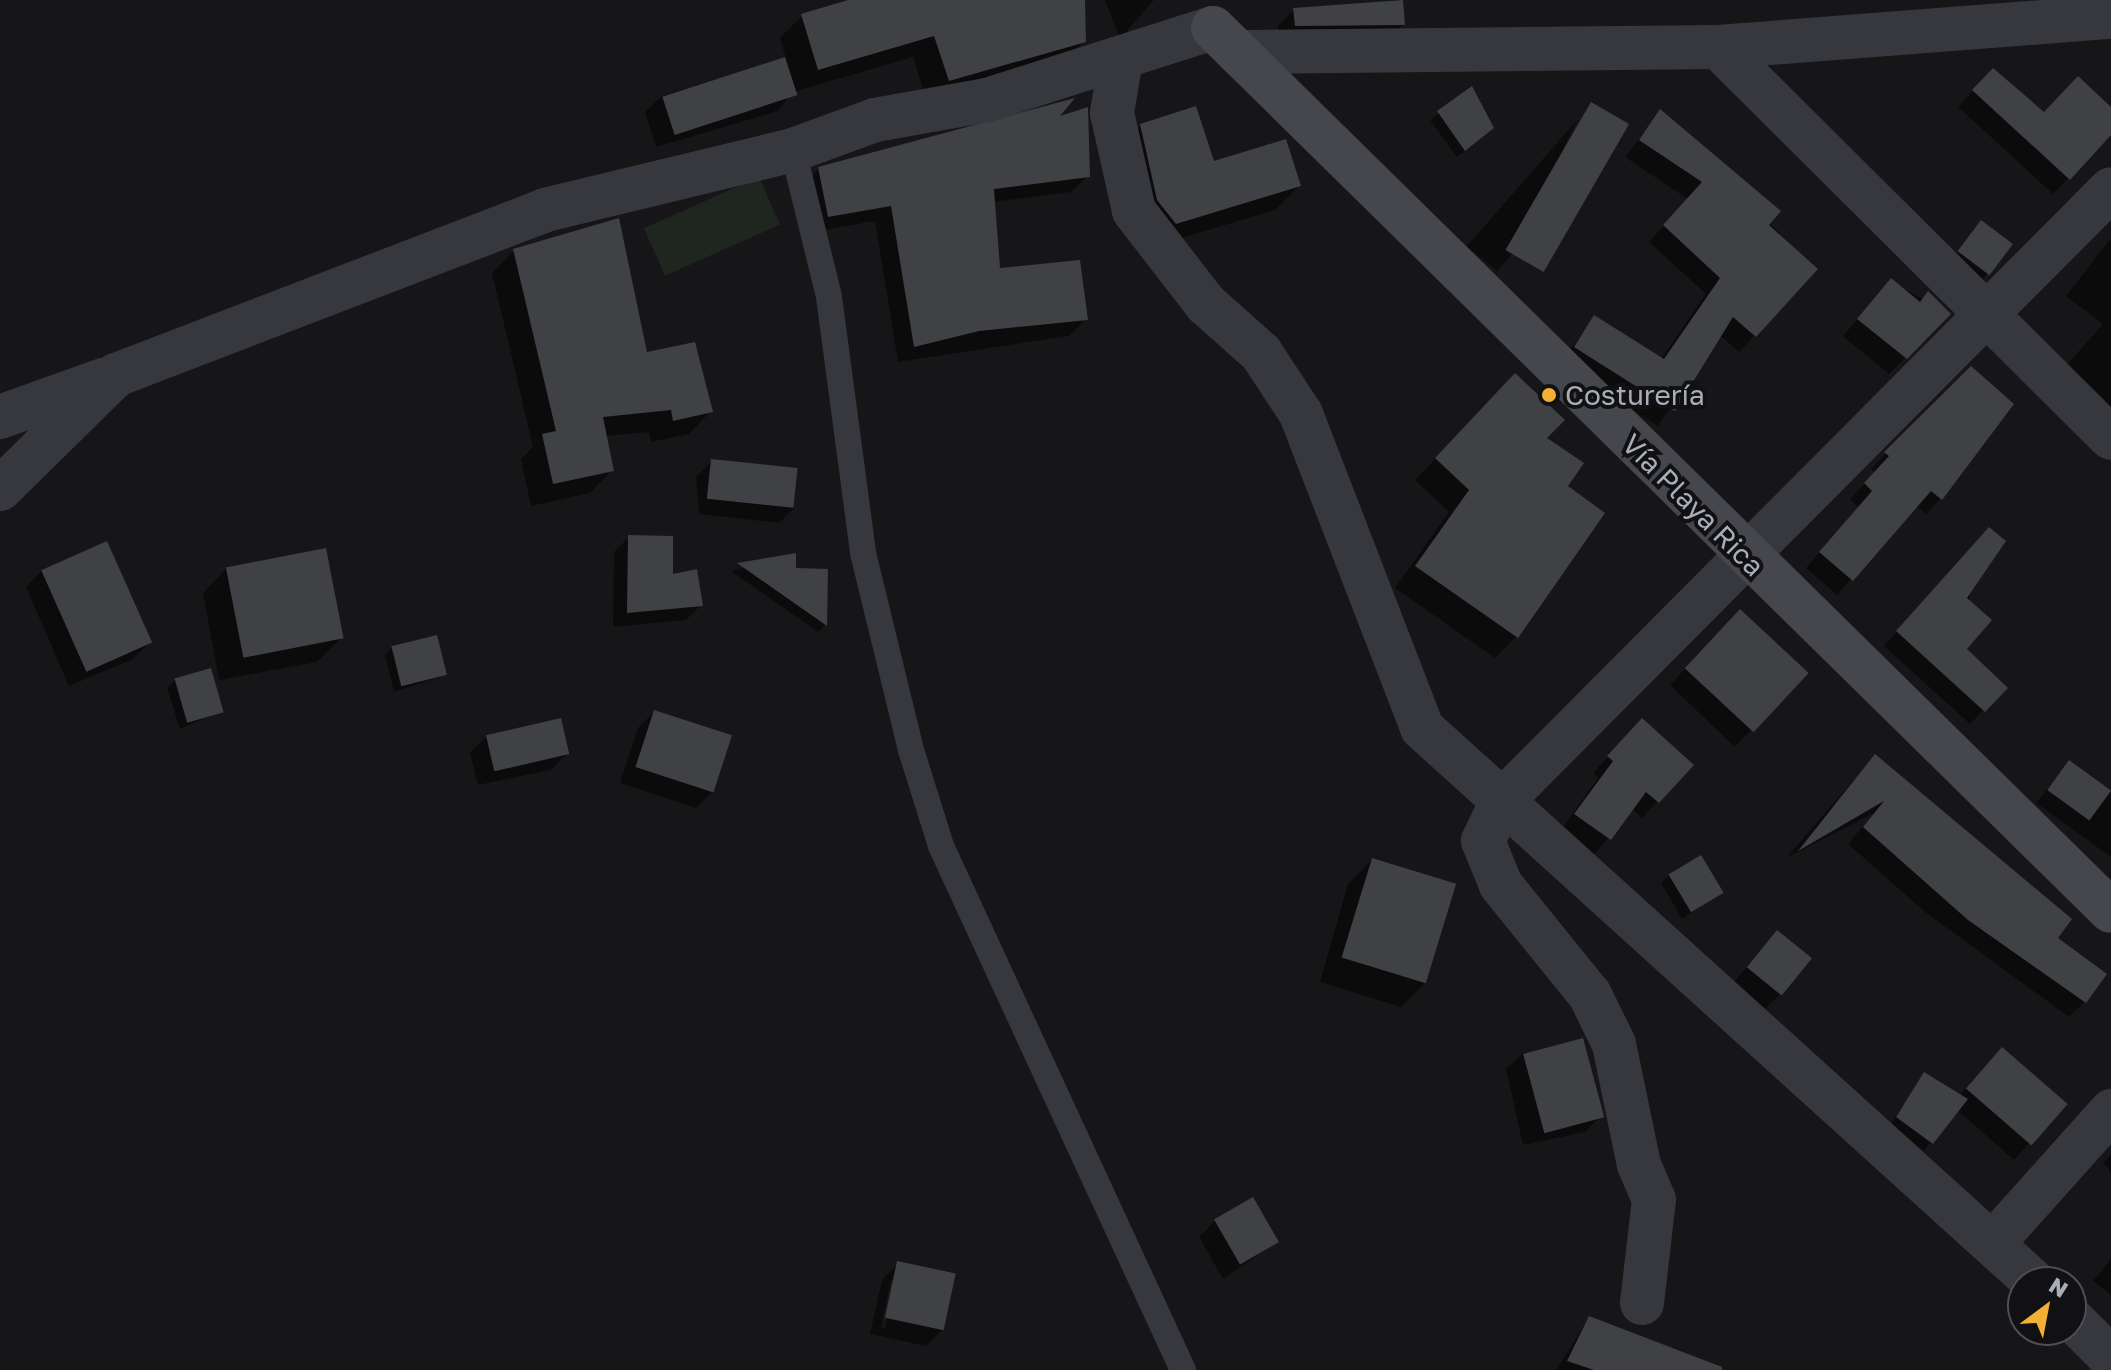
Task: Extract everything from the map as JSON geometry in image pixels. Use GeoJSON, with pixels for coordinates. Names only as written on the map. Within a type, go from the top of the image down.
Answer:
{"type":"FeatureCollection","features":[{"type":"Feature","properties":{"kind":"street"},"geometry":{"type":"LineString","coordinates":[[0,417],[545,210],[793,150],[875,120],[987,100],[1121,59],[1225,40],[1718,47],[2111,17]]}},
{"type":"Feature","properties":{"kind":"street","name":"Vía Playa Rica"},"geometry":{"type":"LineString","coordinates":[[1225,40],[1742,554],[2111,911]]}},
{"type":"Feature","properties":{"kind":"street"},"geometry":{"type":"LineString","coordinates":[[1718,47],[2111,438]]}},
{"type":"Feature","properties":{"kind":"street"},"geometry":{"type":"LineString","coordinates":[[1121,59],[1112,113],[1134,211],[1196,292],[1261,353],[1301,414],[1422,728],[2018,1266]]}},
{"type":"Feature","properties":{"kind":"street"},"geometry":{"type":"LineString","coordinates":[[1642,1303],[1654,1200],[1639,1165],[1614,1044],[1590,995],[1501,885],[1483,841],[1502,801],[1742,554],[2111,189]]}},
{"type":"Feature","properties":{"kind":"street"},"geometry":{"type":"LineString","coordinates":[[0,489],[116,375]]}},
{"type":"Feature","properties":{"kind":"street"},"geometry":{"type":"LineString","coordinates":[[1994,1242],[2111,1111]]}},
{"type":"Feature","properties":{"kind":"street"},"geometry":{"type":"LineString","coordinates":[[2087,1334],[2111,1358]]}},
{"type":"Feature","properties":{"kind":"lane"},"geometry":{"type":"LineString","coordinates":[[793,150],[829,297],[863,553],[915,764],[941,846],[1183,1370]]}},
{"type":"Feature","properties":{"kind":"shaded area"},"geometry":{"type":"Polygon","coordinates":[[[759,177],[780,225],[665,276],[644,228],[759,177]]]}},
{"type":"Feature","properties":{"kind":"building"},"geometry":{"type":"Polygon","coordinates":[[[848,0],[1085,0],[1086,42],[949,81],[934,36],[818,70],[801,14],[848,0]]]}},
{"type":"Feature","properties":{"kind":"building"},"geometry":{"type":"Polygon","coordinates":[[[1403,0],[1405,25],[1295,26],[1293,8],[1403,0]]]}},
{"type":"Feature","properties":{"kind":"building"},"geometry":{"type":"Polygon","coordinates":[[[785,57],[797,95],[675,135],[662,97],[785,57]]]}},
{"type":"Feature","properties":{"kind":"building"},"geometry":{"type":"Polygon","coordinates":[[[1993,68],[2044,112],[2078,76],[2111,107],[2111,135],[2070,180],[1972,90],[1993,68]]]}},
{"type":"Feature","properties":{"kind":"building"},"geometry":{"type":"Polygon","coordinates":[[[1472,86],[1494,128],[1465,151],[1437,111],[1472,86]]]}},
{"type":"Feature","properties":{"kind":"building"},"geometry":{"type":"Polygon","coordinates":[[[1075,98],[1060,116],[1088,107],[1090,177],[994,189],[1000,268],[1080,260],[1088,320],[979,331],[914,347],[891,206],[828,217],[818,167],[1075,98]]]}},
{"type":"Feature","properties":{"kind":"building"},"geometry":{"type":"Polygon","coordinates":[[[1591,102],[1629,124],[1544,272],[1506,250],[1591,102]]]}},
{"type":"Feature","properties":{"kind":"building"},"geometry":{"type":"Polygon","coordinates":[[[1196,106],[1214,161],[1286,139],[1301,186],[1176,224],[1157,200],[1140,124],[1196,106]]]}},
{"type":"Feature","properties":{"kind":"building"},"geometry":{"type":"Polygon","coordinates":[[[1660,109],[1781,211],[1769,225],[1818,269],[1756,337],[1733,317],[1675,411],[1574,347],[1594,315],[1664,359],[1720,278],[1663,225],[1702,182],[1639,140],[1660,109]]]}},
{"type":"Feature","properties":{"kind":"building"},"geometry":{"type":"Polygon","coordinates":[[[619,218],[647,352],[695,342],[713,412],[673,421],[671,410],[603,417],[614,471],[553,484],[542,434],[556,431],[513,249],[619,218]]]}},
{"type":"Feature","properties":{"kind":"building"},"geometry":{"type":"Polygon","coordinates":[[[1981,220],[2013,244],[1989,275],[1958,251],[1981,220]]]}},
{"type":"Feature","properties":{"kind":"building"},"geometry":{"type":"Polygon","coordinates":[[[1891,278],[1920,302],[1928,291],[1951,314],[1907,359],[1857,319],[1891,278]]]}},
{"type":"Feature","properties":{"kind":"building"},"geometry":{"type":"Polygon","coordinates":[[[1971,366],[2014,404],[1942,500],[1931,491],[1853,581],[1819,552],[1872,491],[1864,483],[1889,456],[1884,452],[1971,366]]]}},
{"type":"Feature","properties":{"kind":"building"},"geometry":{"type":"Polygon","coordinates":[[[1515,373],[1565,420],[1547,438],[1584,463],[1568,486],[1605,513],[1518,638],[1415,566],[1469,490],[1435,458],[1515,373]]]}},
{"type":"Feature","properties":{"kind":"building"},"geometry":{"type":"Polygon","coordinates":[[[711,459],[798,468],[793,508],[707,499],[711,459]]]}},
{"type":"Feature","properties":{"kind":"building"},"geometry":{"type":"Polygon","coordinates":[[[1989,527],[2006,541],[1967,598],[1992,620],[1967,649],[2008,688],[1985,712],[1896,631],[1989,527]]]}},
{"type":"Feature","properties":{"kind":"building"},"geometry":{"type":"Polygon","coordinates":[[[628,535],[673,536],[673,574],[697,569],[703,606],[627,613],[628,535]]]}},
{"type":"Feature","properties":{"kind":"building"},"geometry":{"type":"Polygon","coordinates":[[[107,541],[152,642],[86,672],[41,570],[107,541]]]}},
{"type":"Feature","properties":{"kind":"building"},"geometry":{"type":"Polygon","coordinates":[[[326,548],[344,638],[243,658],[226,567],[326,548]]]}},
{"type":"Feature","properties":{"kind":"building"},"geometry":{"type":"Polygon","coordinates":[[[796,553],[796,568],[828,569],[827,626],[737,563],[796,553]]]}},
{"type":"Feature","properties":{"kind":"building"},"geometry":{"type":"Polygon","coordinates":[[[1740,609],[1809,673],[1754,732],[1685,668],[1740,609]]]}},
{"type":"Feature","properties":{"kind":"building"},"geometry":{"type":"Polygon","coordinates":[[[437,635],[447,675],[401,686],[391,646],[437,635]]]}},
{"type":"Feature","properties":{"kind":"building"},"geometry":{"type":"Polygon","coordinates":[[[211,668],[224,712],[187,723],[174,678],[211,668]]]}},
{"type":"Feature","properties":{"kind":"building"},"geometry":{"type":"Polygon","coordinates":[[[654,710],[732,735],[713,792],[635,767],[654,710]]]}},
{"type":"Feature","properties":{"kind":"building"},"geometry":{"type":"Polygon","coordinates":[[[561,718],[569,754],[494,771],[486,735],[561,718]]]}},
{"type":"Feature","properties":{"kind":"building"},"geometry":{"type":"Polygon","coordinates":[[[1642,718],[1694,765],[1659,803],[1646,792],[1611,840],[1574,814],[1613,761],[1607,756],[1642,718]]]}},
{"type":"Feature","properties":{"kind":"building"},"geometry":{"type":"Polygon","coordinates":[[[1875,754],[2072,919],[2058,938],[2107,974],[2086,1003],[1968,920],[1863,827],[1884,801],[1798,851],[1875,754]]]}},
{"type":"Feature","properties":{"kind":"building"},"geometry":{"type":"Polygon","coordinates":[[[2069,760],[2111,791],[2089,820],[2047,790],[2069,760]]]}},
{"type":"Feature","properties":{"kind":"building"},"geometry":{"type":"Polygon","coordinates":[[[1701,855],[1724,893],[1691,912],[1668,875],[1701,855]]]}},
{"type":"Feature","properties":{"kind":"building"},"geometry":{"type":"Polygon","coordinates":[[[1372,858],[1456,884],[1426,983],[1342,957],[1372,858]]]}},
{"type":"Feature","properties":{"kind":"building"},"geometry":{"type":"Polygon","coordinates":[[[1777,930],[1812,958],[1782,996],[1747,967],[1777,930]]]}},
{"type":"Feature","properties":{"kind":"building"},"geometry":{"type":"Polygon","coordinates":[[[1583,1038],[1604,1117],[1544,1133],[1523,1054],[1583,1038]]]}},
{"type":"Feature","properties":{"kind":"building"},"geometry":{"type":"Polygon","coordinates":[[[2002,1047],[2068,1104],[2032,1146],[1966,1089],[2002,1047]]]}},
{"type":"Feature","properties":{"kind":"building"},"geometry":{"type":"Polygon","coordinates":[[[1924,1072],[1968,1099],[1933,1144],[1896,1117],[1924,1072]]]}},
{"type":"Feature","properties":{"kind":"building"},"geometry":{"type":"Polygon","coordinates":[[[1253,1197],[1279,1242],[1240,1265],[1214,1220],[1253,1197]]]}},
{"type":"Feature","properties":{"kind":"building"},"geometry":{"type":"Polygon","coordinates":[[[897,1261],[956,1273],[944,1330],[885,1318],[897,1261]]]}},
{"type":"Feature","properties":{"kind":"building"},"geometry":{"type":"Polygon","coordinates":[[[1589,1316],[1722,1367],[1722,1370],[1594,1370],[1567,1361],[1589,1316]]]}},
{"type":"Feature","properties":{"kind":"place","name":"Costurería"},"geometry":{"type":"Point","coordinates":[1549,395]}}]}
